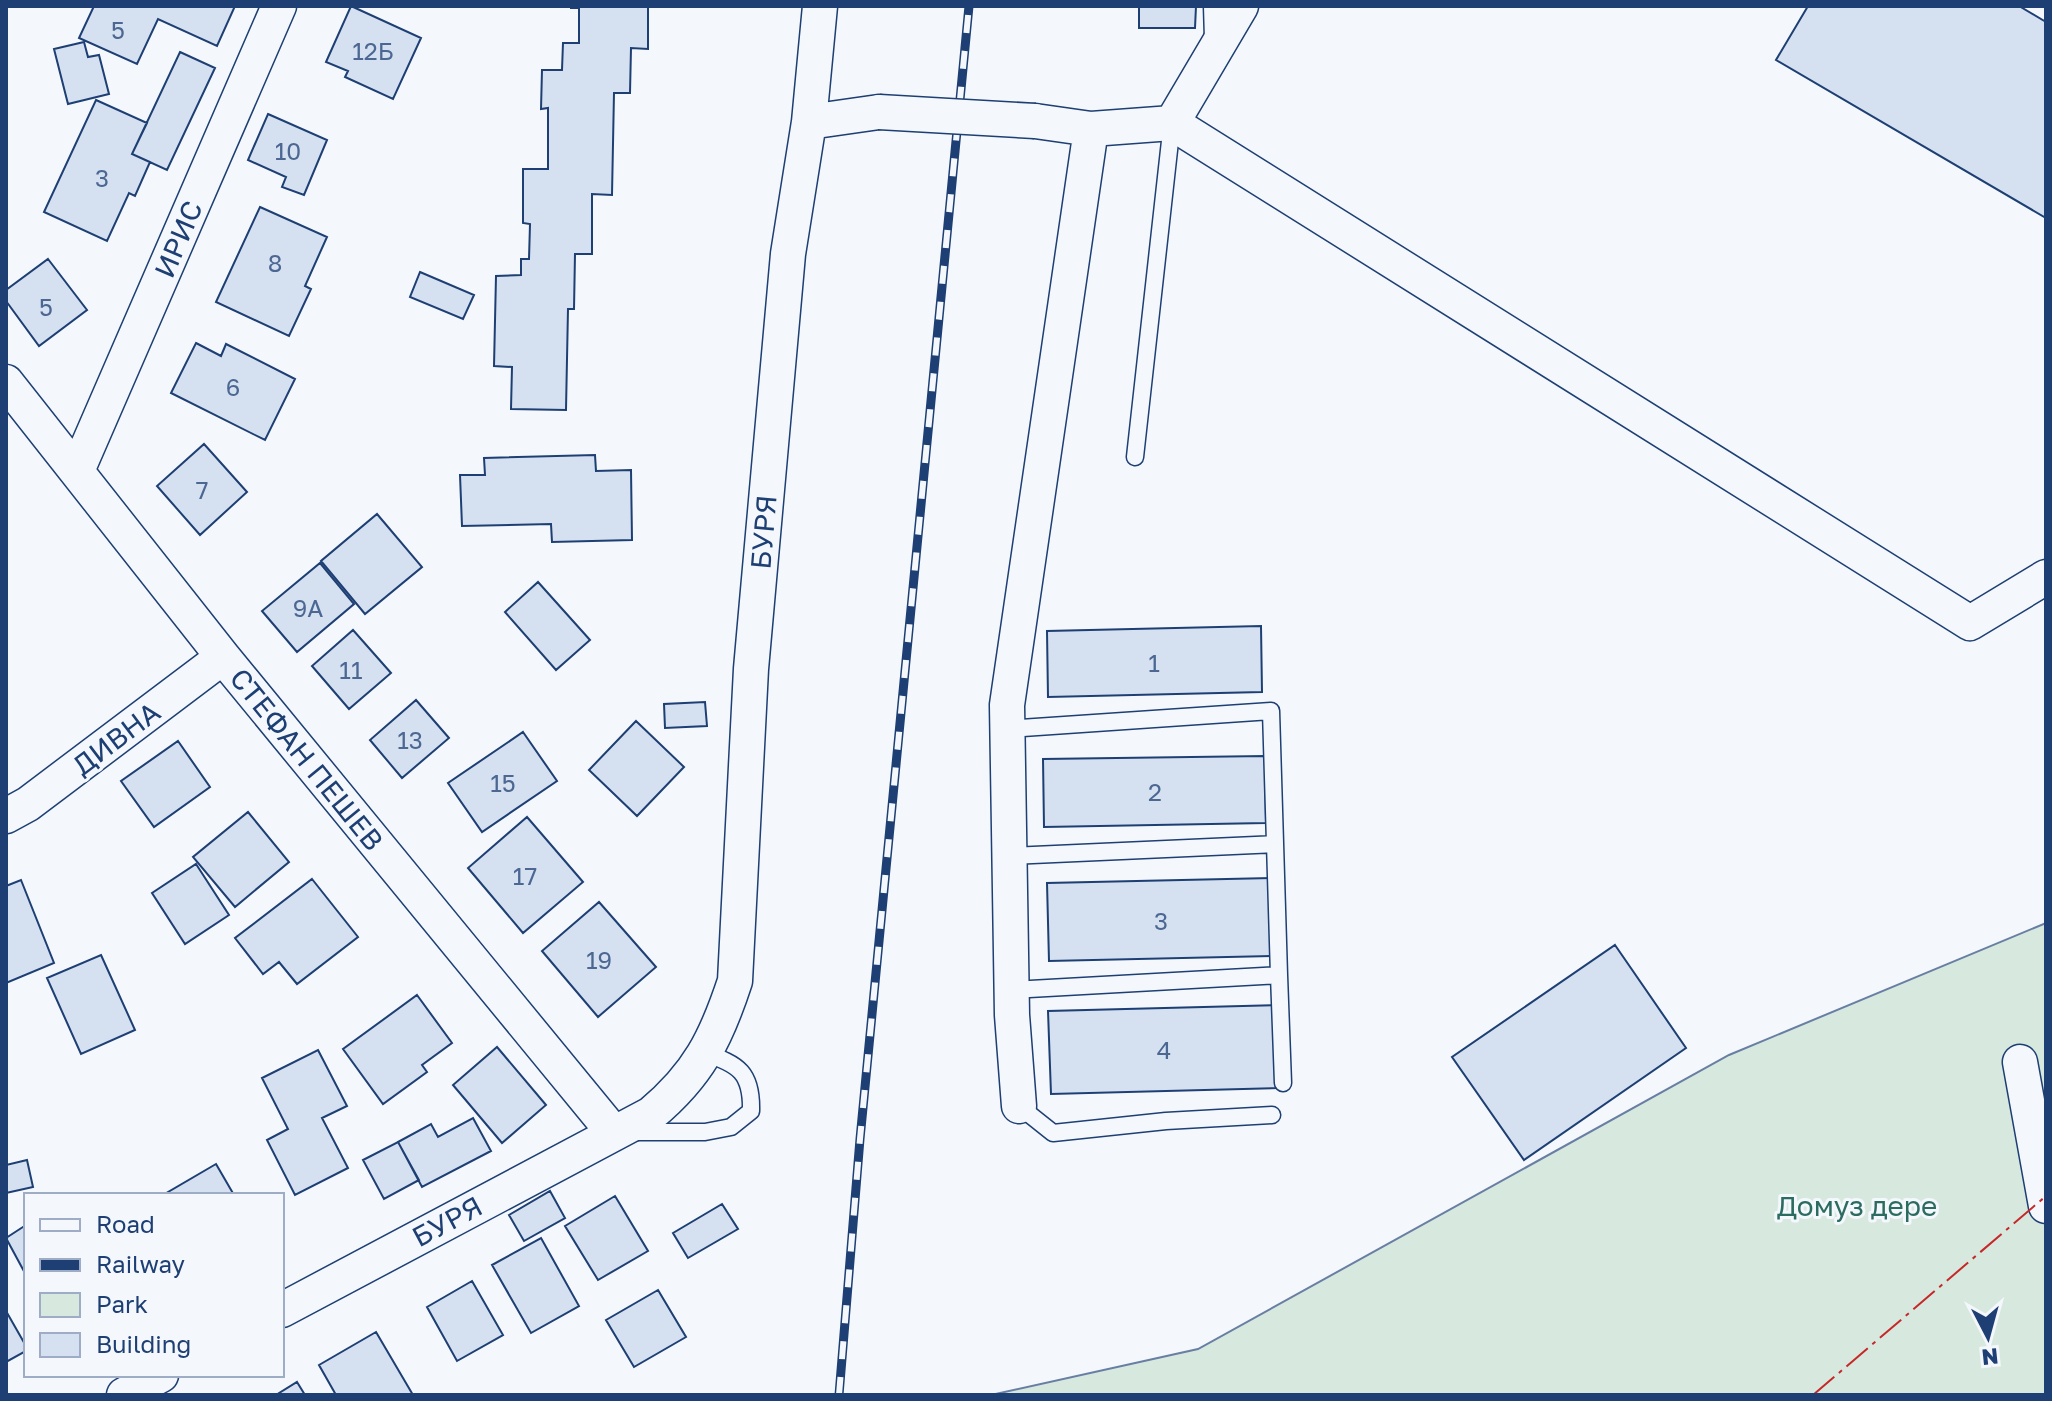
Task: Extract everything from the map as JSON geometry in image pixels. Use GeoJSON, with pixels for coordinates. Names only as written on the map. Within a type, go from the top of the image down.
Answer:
{"type":"FeatureCollection","features":[{"type":"Feature","properties":{"kind":"street","name":"ИРИС"},"geometry":{"type":"LineString","coordinates":[[77,471],[279,6]]}},
{"type":"Feature","properties":{"kind":"street","name":"БУРЯ"},"geometry":{"type":"LineString","coordinates":[[284,1309],[651,1114],[678,1091],[722,1020],[735,981],[754,638],[788,254],[809,122],[820,6]]}},
{"type":"Feature","properties":{"kind":"street"},"geometry":{"type":"LineString","coordinates":[[1172,123],[1241,6]]}},
{"type":"Feature","properties":{"kind":"street"},"geometry":{"type":"LineString","coordinates":[[809,122],[879,112],[1035,121],[1091,129],[1172,123],[1970,623],[2046,577]]}},
{"type":"Feature","properties":{"kind":"street"},"geometry":{"type":"LineString","coordinates":[[1019,1106],[1011,990],[1007,705],[1091,129]]}},
{"type":"Feature","properties":{"kind":"street","name":"СТЕФАН ПЕШЕВ"},"geometry":{"type":"LineString","coordinates":[[6,382],[223,657],[613,1132]]}},
{"type":"Feature","properties":{"kind":"street","name":"ДИВНА"},"geometry":{"type":"LineString","coordinates":[[6,816],[28,804],[223,657]]}},
{"type":"Feature","properties":{"kind":"street"},"geometry":{"type":"LineString","coordinates":[[2020,1062],[2046,1206]]}},
{"type":"Feature","properties":{"kind":"street"},"geometry":{"type":"LineString","coordinates":[[124,1395],[157,1377]]}},
{"type":"Feature","properties":{"kind":"lane"},"geometry":{"type":"LineString","coordinates":[[1212,6],[1214,53]]}},
{"type":"Feature","properties":{"kind":"lane"},"geometry":{"type":"LineString","coordinates":[[1135,457],[1172,123]]}},
{"type":"Feature","properties":{"kind":"lane"},"geometry":{"type":"LineString","coordinates":[[1007,729],[1271,711],[1283,1083]]}},
{"type":"Feature","properties":{"kind":"lane"},"geometry":{"type":"LineString","coordinates":[[1009,856],[1275,844]]}},
{"type":"Feature","properties":{"kind":"lane"},"geometry":{"type":"LineString","coordinates":[[1011,990],[1279,975]]}},
{"type":"Feature","properties":{"kind":"lane","name":"БУРЯ"},"geometry":{"type":"LineString","coordinates":[[613,1132],[705,1132],[731,1127],[751,1111],[751,1091],[744,1073],[726,1060],[704,1053]]}},
{"type":"Feature","properties":{"kind":"lane"},"geometry":{"type":"LineString","coordinates":[[1019,1106],[1053,1133],[1166,1121],[1272,1115]]}},
{"type":"Feature","properties":{"kind":"green space","name":"Домуз дере"},"geometry":{"type":"Polygon","coordinates":[[[2046,923],[2046,1395],[991,1395],[1198,1349],[1729,1055],[2046,923]]]}},
{"type":"Feature","properties":{"kind":"building"},"geometry":{"type":"Polygon","coordinates":[[[94,6],[235,6],[217,46],[158,19],[137,64],[79,38],[94,6]]]}},
{"type":"Feature","properties":{"kind":"building"},"geometry":{"type":"Polygon","coordinates":[[[351,6],[421,38],[393,99],[345,77],[348,71],[326,62],[351,6]]]}},
{"type":"Feature","properties":{"kind":"building"},"geometry":{"type":"Polygon","coordinates":[[[571,6],[648,6],[648,49],[631,48],[630,93],[614,93],[612,195],[592,194],[592,254],[575,254],[574,309],[568,309],[566,410],[511,409],[512,367],[494,366],[496,276],[521,275],[521,259],[529,259],[530,224],[523,223],[523,169],[548,169],[548,108],[541,109],[542,70],[562,70],[563,43],[579,43],[579,8],[571,6]]]}},
{"type":"Feature","properties":{"kind":"building"},"geometry":{"type":"Polygon","coordinates":[[[1139,6],[1196,6],[1195,28],[1139,28],[1139,6]]]}},
{"type":"Feature","properties":{"kind":"building"},"geometry":{"type":"Polygon","coordinates":[[[1808,6],[2019,6],[2046,22],[2046,218],[1776,60],[1808,6]]]}},
{"type":"Feature","properties":{"kind":"building"},"geometry":{"type":"Polygon","coordinates":[[[84,42],[88,57],[99,55],[109,94],[68,104],[54,49],[84,42]]]}},
{"type":"Feature","properties":{"kind":"building"},"geometry":{"type":"Polygon","coordinates":[[[180,52],[215,68],[167,170],[132,154],[180,52]]]}},
{"type":"Feature","properties":{"kind":"building"},"geometry":{"type":"Polygon","coordinates":[[[96,100],[147,123],[132,154],[150,162],[135,196],[129,193],[107,241],[44,212],[96,100]]]}},
{"type":"Feature","properties":{"kind":"building"},"geometry":{"type":"Polygon","coordinates":[[[268,114],[327,140],[304,195],[282,187],[286,177],[248,160],[268,114]]]}},
{"type":"Feature","properties":{"kind":"building"},"geometry":{"type":"Polygon","coordinates":[[[260,207],[327,237],[305,286],[311,289],[289,336],[216,302],[260,207]]]}},
{"type":"Feature","properties":{"kind":"building"},"geometry":{"type":"Polygon","coordinates":[[[48,259],[87,310],[39,346],[6,301],[6,290],[48,259]]]}},
{"type":"Feature","properties":{"kind":"building"},"geometry":{"type":"Polygon","coordinates":[[[420,272],[474,295],[463,319],[410,297],[420,272]]]}},
{"type":"Feature","properties":{"kind":"building"},"geometry":{"type":"Polygon","coordinates":[[[196,343],[221,356],[226,344],[295,379],[265,440],[171,393],[196,343]]]}},
{"type":"Feature","properties":{"kind":"building"},"geometry":{"type":"Polygon","coordinates":[[[204,444],[247,492],[200,535],[157,486],[204,444]]]}},
{"type":"Feature","properties":{"kind":"building"},"geometry":{"type":"Polygon","coordinates":[[[595,455],[596,471],[631,470],[632,540],[552,542],[551,524],[462,526],[460,475],[485,475],[484,458],[595,455]]]}},
{"type":"Feature","properties":{"kind":"building"},"geometry":{"type":"Polygon","coordinates":[[[377,514],[422,567],[365,614],[321,561],[377,514]]]}},
{"type":"Feature","properties":{"kind":"building"},"geometry":{"type":"Polygon","coordinates":[[[320,563],[354,604],[297,652],[262,611],[320,563]]]}},
{"type":"Feature","properties":{"kind":"building"},"geometry":{"type":"Polygon","coordinates":[[[538,582],[590,640],[556,670],[505,612],[538,582]]]}},
{"type":"Feature","properties":{"kind":"building"},"geometry":{"type":"Polygon","coordinates":[[[1261,626],[1262,692],[1048,697],[1047,631],[1261,626]]]}},
{"type":"Feature","properties":{"kind":"building"},"geometry":{"type":"Polygon","coordinates":[[[353,630],[391,673],[349,709],[312,666],[353,630]]]}},
{"type":"Feature","properties":{"kind":"building"},"geometry":{"type":"Polygon","coordinates":[[[416,700],[449,738],[402,778],[370,740],[416,700]]]}},
{"type":"Feature","properties":{"kind":"building"},"geometry":{"type":"Polygon","coordinates":[[[705,702],[707,726],[665,728],[664,704],[705,702]]]}},
{"type":"Feature","properties":{"kind":"building"},"geometry":{"type":"Polygon","coordinates":[[[636,721],[684,767],[637,816],[589,770],[636,721]]]}},
{"type":"Feature","properties":{"kind":"building"},"geometry":{"type":"Polygon","coordinates":[[[523,732],[557,781],[482,832],[448,783],[523,732]]]}},
{"type":"Feature","properties":{"kind":"building"},"geometry":{"type":"Polygon","coordinates":[[[178,741],[210,787],[154,827],[121,781],[178,741]]]}},
{"type":"Feature","properties":{"kind":"building"},"geometry":{"type":"Polygon","coordinates":[[[1265,756],[1266,823],[1044,827],[1043,759],[1265,756]]]}},
{"type":"Feature","properties":{"kind":"building"},"geometry":{"type":"Polygon","coordinates":[[[248,812],[289,862],[235,907],[193,857],[248,812]]]}},
{"type":"Feature","properties":{"kind":"building"},"geometry":{"type":"Polygon","coordinates":[[[527,817],[583,882],[523,933],[468,868],[527,817]]]}},
{"type":"Feature","properties":{"kind":"building"},"geometry":{"type":"Polygon","coordinates":[[[196,864],[229,915],[185,944],[152,893],[196,864]]]}},
{"type":"Feature","properties":{"kind":"building"},"geometry":{"type":"Polygon","coordinates":[[[1273,878],[1275,956],[1049,961],[1047,883],[1273,878]]]}},
{"type":"Feature","properties":{"kind":"building"},"geometry":{"type":"Polygon","coordinates":[[[312,879],[358,937],[297,984],[279,962],[263,974],[235,938],[312,879]]]}},
{"type":"Feature","properties":{"kind":"building"},"geometry":{"type":"Polygon","coordinates":[[[21,880],[54,963],[6,983],[6,886],[21,880]]]}},
{"type":"Feature","properties":{"kind":"building"},"geometry":{"type":"Polygon","coordinates":[[[599,902],[656,967],[598,1017],[542,951],[599,902]]]}},
{"type":"Feature","properties":{"kind":"building"},"geometry":{"type":"Polygon","coordinates":[[[1615,945],[1686,1048],[1524,1160],[1452,1057],[1615,945]]]}},
{"type":"Feature","properties":{"kind":"building"},"geometry":{"type":"Polygon","coordinates":[[[101,955],[135,1030],[81,1054],[47,978],[101,955]]]}},
{"type":"Feature","properties":{"kind":"building"},"geometry":{"type":"Polygon","coordinates":[[[417,995],[452,1043],[422,1065],[427,1072],[383,1104],[343,1049],[417,995]]]}},
{"type":"Feature","properties":{"kind":"building"},"geometry":{"type":"Polygon","coordinates":[[[1277,1005],[1279,1088],[1051,1094],[1048,1011],[1277,1005]]]}},
{"type":"Feature","properties":{"kind":"building"},"geometry":{"type":"Polygon","coordinates":[[[497,1047],[546,1105],[502,1143],[453,1085],[497,1047]]]}},
{"type":"Feature","properties":{"kind":"building"},"geometry":{"type":"Polygon","coordinates":[[[318,1050],[347,1106],[322,1118],[348,1168],[295,1195],[267,1140],[288,1129],[262,1078],[318,1050]]]}},
{"type":"Feature","properties":{"kind":"building"},"geometry":{"type":"Polygon","coordinates":[[[473,1118],[491,1151],[422,1187],[398,1142],[431,1124],[438,1137],[473,1118]]]}},
{"type":"Feature","properties":{"kind":"building"},"geometry":{"type":"Polygon","coordinates":[[[398,1142],[419,1180],[384,1199],[363,1160],[398,1142]]]}},
{"type":"Feature","properties":{"kind":"building"},"geometry":{"type":"Polygon","coordinates":[[[27,1160],[33,1187],[6,1193],[6,1165],[27,1160]]]}},
{"type":"Feature","properties":{"kind":"building"},"geometry":{"type":"Polygon","coordinates":[[[216,1164],[233,1193],[166,1193],[216,1164]]]}},
{"type":"Feature","properties":{"kind":"building"},"geometry":{"type":"Polygon","coordinates":[[[550,1191],[565,1218],[524,1241],[509,1215],[550,1191]]]}},
{"type":"Feature","properties":{"kind":"building"},"geometry":{"type":"Polygon","coordinates":[[[615,1196],[648,1251],[598,1280],[565,1226],[615,1196]]]}},
{"type":"Feature","properties":{"kind":"building"},"geometry":{"type":"Polygon","coordinates":[[[722,1204],[738,1229],[688,1258],[673,1233],[722,1204]]]}},
{"type":"Feature","properties":{"kind":"building"},"geometry":{"type":"Polygon","coordinates":[[[24,1226],[24,1271],[6,1238],[24,1226]]]}},
{"type":"Feature","properties":{"kind":"building"},"geometry":{"type":"Polygon","coordinates":[[[541,1238],[579,1306],[531,1333],[492,1265],[541,1238]]]}},
{"type":"Feature","properties":{"kind":"building"},"geometry":{"type":"Polygon","coordinates":[[[472,1281],[503,1335],[457,1361],[427,1307],[472,1281]]]}},
{"type":"Feature","properties":{"kind":"building"},"geometry":{"type":"Polygon","coordinates":[[[658,1290],[686,1337],[634,1367],[606,1320],[658,1290]]]}},
{"type":"Feature","properties":{"kind":"building"},"geometry":{"type":"Polygon","coordinates":[[[6,1311],[24,1342],[24,1352],[6,1362],[6,1311]]]}},
{"type":"Feature","properties":{"kind":"building"},"geometry":{"type":"Polygon","coordinates":[[[376,1332],[413,1395],[336,1395],[319,1365],[376,1332]]]}},
{"type":"Feature","properties":{"kind":"building"},"geometry":{"type":"Polygon","coordinates":[[[297,1382],[305,1395],[276,1395],[297,1382]]]}},
{"type":"Feature","properties":{"kind":"railway"},"geometry":{"type":"LineString","coordinates":[[839,1395],[860,1139],[969,6]]}},
{"type":"Feature","properties":{"kind":"power"},"geometry":{"type":"LineString","coordinates":[[1813,1395],[2046,1196]]}}]}
